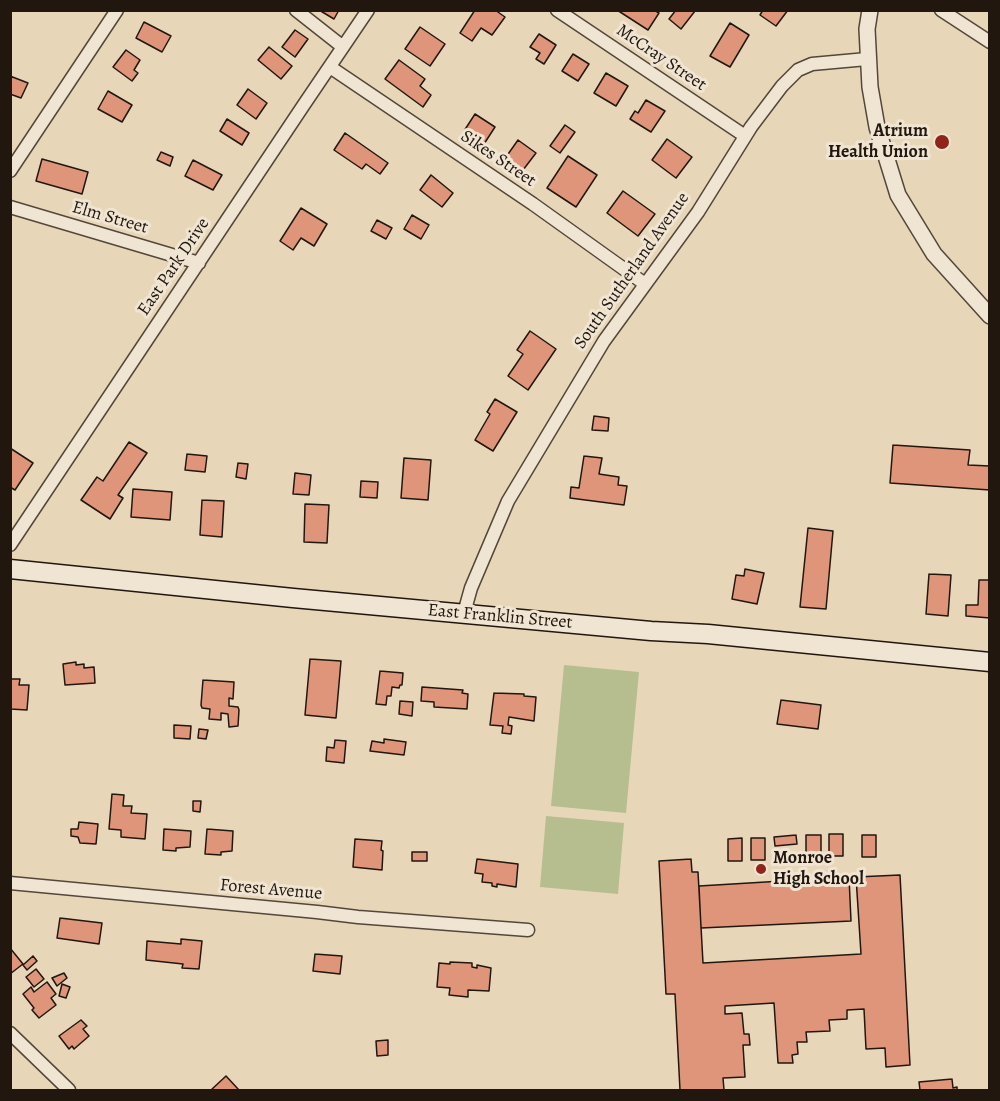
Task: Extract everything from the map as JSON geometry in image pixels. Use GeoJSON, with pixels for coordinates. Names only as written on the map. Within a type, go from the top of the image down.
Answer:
{"type":"FeatureCollection","features":[{"type":"Feature","properties":{"kind":"main road","name":"East Franklin Street"},"geometry":{"type":"LineString","coordinates":[[10,569],[293,598],[990,662]]}},
{"type":"Feature","properties":{"kind":"street"},"geometry":{"type":"LineString","coordinates":[[10,171],[117,10]]}},
{"type":"Feature","properties":{"kind":"street"},"geometry":{"type":"LineString","coordinates":[[296,10],[343,47]]}},
{"type":"Feature","properties":{"kind":"street","name":"East Park Drive"},"geometry":{"type":"LineString","coordinates":[[10,545],[368,10]]}},
{"type":"Feature","properties":{"kind":"street","name":"McCray Street"},"geometry":{"type":"LineString","coordinates":[[557,10],[745,136]]}},
{"type":"Feature","properties":{"kind":"street"},"geometry":{"type":"LineString","coordinates":[[870,10],[867,29],[867,59],[877,127],[898,195],[934,254],[990,316]]}},
{"type":"Feature","properties":{"kind":"street"},"geometry":{"type":"LineString","coordinates":[[941,10],[990,42]]}},
{"type":"Feature","properties":{"kind":"street","name":"South Sutherland Avenue"},"geometry":{"type":"LineString","coordinates":[[464,613],[471,588],[508,501],[604,341],[708,196],[745,136],[782,86],[798,70],[812,64],[867,59]]}},
{"type":"Feature","properties":{"kind":"street","name":"Sikes Street"},"geometry":{"type":"LineString","coordinates":[[330,67],[533,204],[645,284]]}},
{"type":"Feature","properties":{"kind":"street","name":"Elm Street"},"geometry":{"type":"LineString","coordinates":[[10,207],[199,263]]}},
{"type":"Feature","properties":{"kind":"street","name":"Forest Avenue"},"geometry":{"type":"LineString","coordinates":[[10,883],[358,917],[528,930]]}},
{"type":"Feature","properties":{"kind":"street"},"geometry":{"type":"LineString","coordinates":[[10,1033],[69,1090]]}},
{"type":"Feature","properties":{"kind":"green space"},"geometry":{"type":"Polygon","coordinates":[[[564,665],[639,672],[626,813],[551,806],[564,665]]]}},
{"type":"Feature","properties":{"kind":"green space"},"geometry":{"type":"Polygon","coordinates":[[[546,816],[624,823],[618,894],[540,887],[546,816]]]}},
{"type":"Feature","properties":{"kind":"building"},"geometry":{"type":"Polygon","coordinates":[[[319,10],[339,10],[334,19],[319,10]]]}},
{"type":"Feature","properties":{"kind":"building"},"geometry":{"type":"Polygon","coordinates":[[[475,10],[495,10],[505,17],[492,35],[481,28],[472,41],[460,33],[475,10]]]}},
{"type":"Feature","properties":{"kind":"building"},"geometry":{"type":"Polygon","coordinates":[[[617,10],[654,10],[659,13],[648,30],[617,10]]]}},
{"type":"Feature","properties":{"kind":"building"},"geometry":{"type":"Polygon","coordinates":[[[676,10],[695,10],[681,29],[669,19],[676,10]]]}},
{"type":"Feature","properties":{"kind":"building"},"geometry":{"type":"Polygon","coordinates":[[[763,10],[788,10],[776,26],[760,15],[763,10]]]}},
{"type":"Feature","properties":{"kind":"building"},"geometry":{"type":"Polygon","coordinates":[[[144,22],[171,36],[162,52],[136,38],[144,22]]]}},
{"type":"Feature","properties":{"kind":"building"},"geometry":{"type":"Polygon","coordinates":[[[730,23],[749,35],[730,67],[710,56],[730,23]]]}},
{"type":"Feature","properties":{"kind":"building"},"geometry":{"type":"Polygon","coordinates":[[[420,27],[445,44],[430,66],[405,49],[420,27]]]}},
{"type":"Feature","properties":{"kind":"building"},"geometry":{"type":"Polygon","coordinates":[[[295,30],[308,39],[295,57],[282,47],[295,30]]]}},
{"type":"Feature","properties":{"kind":"building"},"geometry":{"type":"Polygon","coordinates":[[[539,34],[556,45],[544,64],[536,59],[540,53],[530,47],[539,34]]]}},
{"type":"Feature","properties":{"kind":"building"},"geometry":{"type":"Polygon","coordinates":[[[269,47],[292,66],[281,79],[258,60],[269,47]]]}},
{"type":"Feature","properties":{"kind":"building"},"geometry":{"type":"Polygon","coordinates":[[[126,50],[140,60],[134,70],[138,73],[132,81],[113,67],[126,50]]]}},
{"type":"Feature","properties":{"kind":"building"},"geometry":{"type":"Polygon","coordinates":[[[573,54],[589,64],[578,81],[562,71],[573,54]]]}},
{"type":"Feature","properties":{"kind":"building"},"geometry":{"type":"Polygon","coordinates":[[[399,60],[425,79],[420,86],[431,95],[423,107],[385,79],[399,60]]]}},
{"type":"Feature","properties":{"kind":"building"},"geometry":{"type":"Polygon","coordinates":[[[606,73],[628,86],[616,106],[594,93],[606,73]]]}},
{"type":"Feature","properties":{"kind":"building"},"geometry":{"type":"Polygon","coordinates":[[[10,76],[28,83],[21,98],[10,94],[10,76]]]}},
{"type":"Feature","properties":{"kind":"building"},"geometry":{"type":"Polygon","coordinates":[[[248,89],[267,103],[256,119],[237,105],[248,89]]]}},
{"type":"Feature","properties":{"kind":"building"},"geometry":{"type":"Polygon","coordinates":[[[108,91],[132,105],[122,122],[98,109],[108,91]]]}},
{"type":"Feature","properties":{"kind":"building"},"geometry":{"type":"Polygon","coordinates":[[[646,100],[665,111],[651,132],[630,119],[635,111],[638,113],[646,100]]]}},
{"type":"Feature","properties":{"kind":"building"},"geometry":{"type":"Polygon","coordinates":[[[475,114],[495,127],[484,144],[464,131],[475,114]]]}},
{"type":"Feature","properties":{"kind":"building"},"geometry":{"type":"Polygon","coordinates":[[[227,119],[249,133],[242,145],[220,131],[227,119]]]}},
{"type":"Feature","properties":{"kind":"building"},"geometry":{"type":"Polygon","coordinates":[[[565,125],[575,132],[560,153],[550,146],[565,125]]]}},
{"type":"Feature","properties":{"kind":"building"},"geometry":{"type":"Polygon","coordinates":[[[345,133],[388,163],[380,174],[366,164],[362,169],[334,150],[345,133]]]}},
{"type":"Feature","properties":{"kind":"building"},"geometry":{"type":"Polygon","coordinates":[[[667,139],[692,157],[676,178],[652,160],[667,139]]]}},
{"type":"Feature","properties":{"kind":"building"},"geometry":{"type":"Polygon","coordinates":[[[518,140],[536,153],[523,170],[506,157],[518,140]]]}},
{"type":"Feature","properties":{"kind":"building"},"geometry":{"type":"Polygon","coordinates":[[[161,152],[173,157],[170,166],[157,160],[161,152]]]}},
{"type":"Feature","properties":{"kind":"building"},"geometry":{"type":"Polygon","coordinates":[[[568,156],[597,175],[576,207],[547,188],[568,156]]]}},
{"type":"Feature","properties":{"kind":"building"},"geometry":{"type":"Polygon","coordinates":[[[42,159],[88,172],[82,194],[36,181],[42,159]]]}},
{"type":"Feature","properties":{"kind":"building"},"geometry":{"type":"Polygon","coordinates":[[[193,160],[222,175],[213,190],[185,176],[193,160]]]}},
{"type":"Feature","properties":{"kind":"building"},"geometry":{"type":"Polygon","coordinates":[[[431,175],[453,193],[442,207],[420,190],[431,175]]]}},
{"type":"Feature","properties":{"kind":"building"},"geometry":{"type":"Polygon","coordinates":[[[623,191],[655,214],[638,236],[607,213],[623,191]]]}},
{"type":"Feature","properties":{"kind":"building"},"geometry":{"type":"Polygon","coordinates":[[[301,208],[327,224],[314,246],[301,238],[293,250],[280,241],[301,208]]]}},
{"type":"Feature","properties":{"kind":"building"},"geometry":{"type":"Polygon","coordinates":[[[412,215],[429,225],[421,239],[404,229],[412,215]]]}},
{"type":"Feature","properties":{"kind":"building"},"geometry":{"type":"Polygon","coordinates":[[[377,220],[392,228],[386,239],[371,231],[377,220]]]}},
{"type":"Feature","properties":{"kind":"building"},"geometry":{"type":"Polygon","coordinates":[[[530,331],[556,349],[528,390],[508,376],[523,354],[517,350],[530,331]]]}},
{"type":"Feature","properties":{"kind":"building"},"geometry":{"type":"Polygon","coordinates":[[[495,399],[517,412],[493,451],[475,440],[490,414],[487,412],[495,399]]]}},
{"type":"Feature","properties":{"kind":"building"},"geometry":{"type":"Polygon","coordinates":[[[594,416],[609,418],[608,431],[592,430],[594,416]]]}},
{"type":"Feature","properties":{"kind":"building"},"geometry":{"type":"Polygon","coordinates":[[[129,442],[147,453],[118,495],[123,498],[110,519],[81,500],[97,477],[103,481],[129,442]]]}},
{"type":"Feature","properties":{"kind":"building"},"geometry":{"type":"Polygon","coordinates":[[[893,445],[970,450],[968,465],[990,466],[990,490],[890,483],[893,445]]]}},
{"type":"Feature","properties":{"kind":"building"},"geometry":{"type":"Polygon","coordinates":[[[10,448],[33,463],[15,490],[10,487],[10,448]]]}},
{"type":"Feature","properties":{"kind":"building"},"geometry":{"type":"Polygon","coordinates":[[[187,454],[207,456],[205,472],[185,470],[187,454]]]}},
{"type":"Feature","properties":{"kind":"building"},"geometry":{"type":"Polygon","coordinates":[[[584,456],[602,458],[599,474],[619,477],[618,485],[627,486],[624,505],[570,498],[571,487],[579,488],[584,456]]]}},
{"type":"Feature","properties":{"kind":"building"},"geometry":{"type":"Polygon","coordinates":[[[404,458],[431,460],[428,500],[401,498],[404,458]]]}},
{"type":"Feature","properties":{"kind":"building"},"geometry":{"type":"Polygon","coordinates":[[[238,463],[248,464],[246,479],[236,477],[238,463]]]}},
{"type":"Feature","properties":{"kind":"building"},"geometry":{"type":"Polygon","coordinates":[[[295,473],[311,475],[309,495],[293,494],[295,473]]]}},
{"type":"Feature","properties":{"kind":"building"},"geometry":{"type":"Polygon","coordinates":[[[361,481],[378,482],[377,498],[360,497],[361,481]]]}},
{"type":"Feature","properties":{"kind":"building"},"geometry":{"type":"Polygon","coordinates":[[[133,489],[172,492],[170,520],[131,517],[133,489]]]}},
{"type":"Feature","properties":{"kind":"building"},"geometry":{"type":"Polygon","coordinates":[[[202,500],[224,501],[222,537],[200,535],[202,500]]]}},
{"type":"Feature","properties":{"kind":"building"},"geometry":{"type":"Polygon","coordinates":[[[305,504],[329,505],[327,543],[304,542],[305,504]]]}},
{"type":"Feature","properties":{"kind":"building"},"geometry":{"type":"Polygon","coordinates":[[[808,528],[833,531],[826,609],[800,607],[808,528]]]}},
{"type":"Feature","properties":{"kind":"building"},"geometry":{"type":"Polygon","coordinates":[[[745,569],[764,573],[757,604],[732,599],[736,575],[744,576],[745,569]]]}},
{"type":"Feature","properties":{"kind":"building"},"geometry":{"type":"Polygon","coordinates":[[[929,574],[951,575],[948,616],[926,614],[929,574]]]}},
{"type":"Feature","properties":{"kind":"building"},"geometry":{"type":"Polygon","coordinates":[[[979,580],[990,580],[990,618],[966,616],[966,605],[978,605],[979,580]]]}},
{"type":"Feature","properties":{"kind":"building"},"geometry":{"type":"Polygon","coordinates":[[[310,659],[341,661],[336,718],[305,715],[310,659]]]}},
{"type":"Feature","properties":{"kind":"building"},"geometry":{"type":"Polygon","coordinates":[[[76,662],[76,665],[84,664],[84,668],[94,667],[95,683],[65,685],[63,664],[76,662]]]}},
{"type":"Feature","properties":{"kind":"building"},"geometry":{"type":"Polygon","coordinates":[[[380,671],[403,673],[402,685],[399,688],[392,687],[391,696],[387,696],[386,705],[376,704],[380,671]]]}},
{"type":"Feature","properties":{"kind":"building"},"geometry":{"type":"Polygon","coordinates":[[[10,679],[20,679],[19,685],[29,685],[27,710],[10,709],[10,679]]]}},
{"type":"Feature","properties":{"kind":"building"},"geometry":{"type":"Polygon","coordinates":[[[203,680],[234,682],[233,699],[229,698],[229,706],[238,707],[238,726],[229,727],[228,714],[221,713],[221,720],[209,719],[210,709],[202,708],[201,705],[203,680]]]}},
{"type":"Feature","properties":{"kind":"building"},"geometry":{"type":"Polygon","coordinates":[[[422,687],[463,690],[462,693],[468,694],[467,709],[434,707],[434,702],[421,701],[422,687]]]}},
{"type":"Feature","properties":{"kind":"building"},"geometry":{"type":"Polygon","coordinates":[[[494,693],[524,694],[524,696],[536,697],[534,721],[509,717],[508,725],[512,726],[511,734],[502,733],[503,726],[490,725],[494,693]]]}},
{"type":"Feature","properties":{"kind":"building"},"geometry":{"type":"Polygon","coordinates":[[[781,700],[821,705],[818,729],[777,724],[781,700]]]}},
{"type":"Feature","properties":{"kind":"building"},"geometry":{"type":"Polygon","coordinates":[[[400,701],[413,702],[412,716],[399,714],[400,701]]]}},
{"type":"Feature","properties":{"kind":"building"},"geometry":{"type":"Polygon","coordinates":[[[174,725],[191,726],[190,739],[174,738],[174,725]]]}},
{"type":"Feature","properties":{"kind":"building"},"geometry":{"type":"Polygon","coordinates":[[[199,729],[208,730],[206,739],[198,738],[199,729]]]}},
{"type":"Feature","properties":{"kind":"building"},"geometry":{"type":"Polygon","coordinates":[[[384,739],[406,742],[404,755],[370,751],[372,741],[384,743],[384,739]]]}},
{"type":"Feature","properties":{"kind":"building"},"geometry":{"type":"Polygon","coordinates":[[[335,740],[346,741],[344,763],[326,761],[327,747],[334,748],[335,740]]]}},
{"type":"Feature","properties":{"kind":"building"},"geometry":{"type":"Polygon","coordinates":[[[112,794],[124,795],[123,806],[132,806],[131,813],[147,814],[145,839],[121,837],[121,830],[109,829],[112,794]]]}},
{"type":"Feature","properties":{"kind":"building"},"geometry":{"type":"Polygon","coordinates":[[[193,801],[201,801],[200,812],[193,811],[193,801]]]}},
{"type":"Feature","properties":{"kind":"building"},"geometry":{"type":"Polygon","coordinates":[[[79,822],[98,824],[96,844],[80,843],[78,837],[71,836],[71,829],[78,829],[79,822]]]}},
{"type":"Feature","properties":{"kind":"building"},"geometry":{"type":"Polygon","coordinates":[[[164,829],[191,831],[190,847],[176,848],[176,851],[163,850],[164,829]]]}},
{"type":"Feature","properties":{"kind":"building"},"geometry":{"type":"Polygon","coordinates":[[[207,829],[233,831],[232,851],[221,852],[221,855],[205,854],[207,829]]]}},
{"type":"Feature","properties":{"kind":"building"},"geometry":{"type":"Polygon","coordinates":[[[829,834],[843,834],[843,856],[829,856],[829,834]]]}},
{"type":"Feature","properties":{"kind":"building"},"geometry":{"type":"Polygon","coordinates":[[[796,835],[797,844],[775,846],[774,837],[796,835]]]}},
{"type":"Feature","properties":{"kind":"building"},"geometry":{"type":"Polygon","coordinates":[[[806,835],[821,835],[821,857],[806,857],[806,835]]]}},
{"type":"Feature","properties":{"kind":"building"},"geometry":{"type":"Polygon","coordinates":[[[862,835],[876,835],[876,857],[862,857],[862,835]]]}},
{"type":"Feature","properties":{"kind":"building"},"geometry":{"type":"Polygon","coordinates":[[[742,838],[742,861],[728,861],[728,839],[742,838]]]}},
{"type":"Feature","properties":{"kind":"building"},"geometry":{"type":"Polygon","coordinates":[[[751,838],[765,838],[765,860],[751,860],[751,838]]]}},
{"type":"Feature","properties":{"kind":"building"},"geometry":{"type":"Polygon","coordinates":[[[355,839],[382,841],[382,870],[353,867],[355,839]]]}},
{"type":"Feature","properties":{"kind":"building"},"geometry":{"type":"Polygon","coordinates":[[[412,852],[427,852],[427,861],[412,861],[412,852]]]}},
{"type":"Feature","properties":{"kind":"building"},"geometry":{"type":"Polygon","coordinates":[[[477,859],[518,864],[516,887],[497,884],[497,887],[492,886],[492,883],[482,882],[483,874],[475,873],[477,859]]]}},
{"type":"Feature","properties":{"kind":"building"},"geometry":{"type":"Polygon","coordinates":[[[691,859],[692,872],[698,872],[703,963],[861,954],[856,877],[900,875],[910,1065],[886,1067],[885,1048],[866,1049],[864,1009],[847,1010],[847,1019],[829,1020],[830,1031],[806,1032],[807,1042],[797,1042],[798,1054],[792,1055],[793,1063],[778,1063],[774,1003],[725,1006],[725,1014],[742,1013],[744,1034],[749,1034],[750,1045],[743,1045],[745,1077],[723,1078],[724,1090],[680,1090],[675,994],[666,994],[659,861],[691,859]]]}},
{"type":"Feature","properties":{"kind":"building"},"geometry":{"type":"Polygon","coordinates":[[[849,877],[851,921],[701,928],[699,886],[849,877]]]}},
{"type":"Feature","properties":{"kind":"building"},"geometry":{"type":"Polygon","coordinates":[[[60,918],[102,923],[99,944],[57,938],[60,918]]]}},
{"type":"Feature","properties":{"kind":"building"},"geometry":{"type":"Polygon","coordinates":[[[181,939],[202,941],[199,969],[182,968],[183,964],[146,960],[147,941],[181,944],[181,939]]]}},
{"type":"Feature","properties":{"kind":"building"},"geometry":{"type":"Polygon","coordinates":[[[10,948],[23,964],[10,974],[10,948]]]}},
{"type":"Feature","properties":{"kind":"building"},"geometry":{"type":"Polygon","coordinates":[[[315,954],[342,956],[340,974],[313,971],[315,954]]]}},
{"type":"Feature","properties":{"kind":"building"},"geometry":{"type":"Polygon","coordinates":[[[33,956],[37,961],[27,970],[23,965],[33,956]]]}},
{"type":"Feature","properties":{"kind":"building"},"geometry":{"type":"Polygon","coordinates":[[[450,962],[472,963],[472,967],[477,968],[477,965],[491,968],[489,991],[468,990],[468,997],[449,995],[450,988],[437,987],[439,963],[450,964],[450,962]]]}},
{"type":"Feature","properties":{"kind":"building"},"geometry":{"type":"Polygon","coordinates":[[[36,969],[44,979],[34,987],[26,977],[36,969]]]}},
{"type":"Feature","properties":{"kind":"building"},"geometry":{"type":"Polygon","coordinates":[[[64,973],[67,978],[57,986],[52,978],[64,973]]]}},
{"type":"Feature","properties":{"kind":"building"},"geometry":{"type":"Polygon","coordinates":[[[47,982],[56,994],[51,998],[56,1005],[39,1018],[23,994],[31,987],[34,992],[47,982]]]}},
{"type":"Feature","properties":{"kind":"building"},"geometry":{"type":"Polygon","coordinates":[[[62,984],[70,987],[66,998],[59,996],[62,984]]]}},
{"type":"Feature","properties":{"kind":"building"},"geometry":{"type":"Polygon","coordinates":[[[81,1020],[87,1026],[83,1029],[89,1036],[74,1049],[72,1046],[69,1049],[59,1036],[81,1020]]]}},
{"type":"Feature","properties":{"kind":"building"},"geometry":{"type":"Polygon","coordinates":[[[388,1040],[388,1055],[377,1056],[376,1041],[388,1040]]]}},
{"type":"Feature","properties":{"kind":"building"},"geometry":{"type":"Polygon","coordinates":[[[226,1076],[239,1090],[211,1090],[226,1076]]]}},
{"type":"Feature","properties":{"kind":"building"},"geometry":{"type":"Polygon","coordinates":[[[952,1079],[953,1088],[957,1087],[957,1090],[920,1090],[919,1082],[952,1079]]]}},
{"type":"Feature","properties":{"kind":"place","name":"Atrium Health Union"},"geometry":{"type":"Point","coordinates":[942,142]}},
{"type":"Feature","properties":{"kind":"place","name":"Monroe High School"},"geometry":{"type":"Point","coordinates":[761,869]}}]}
